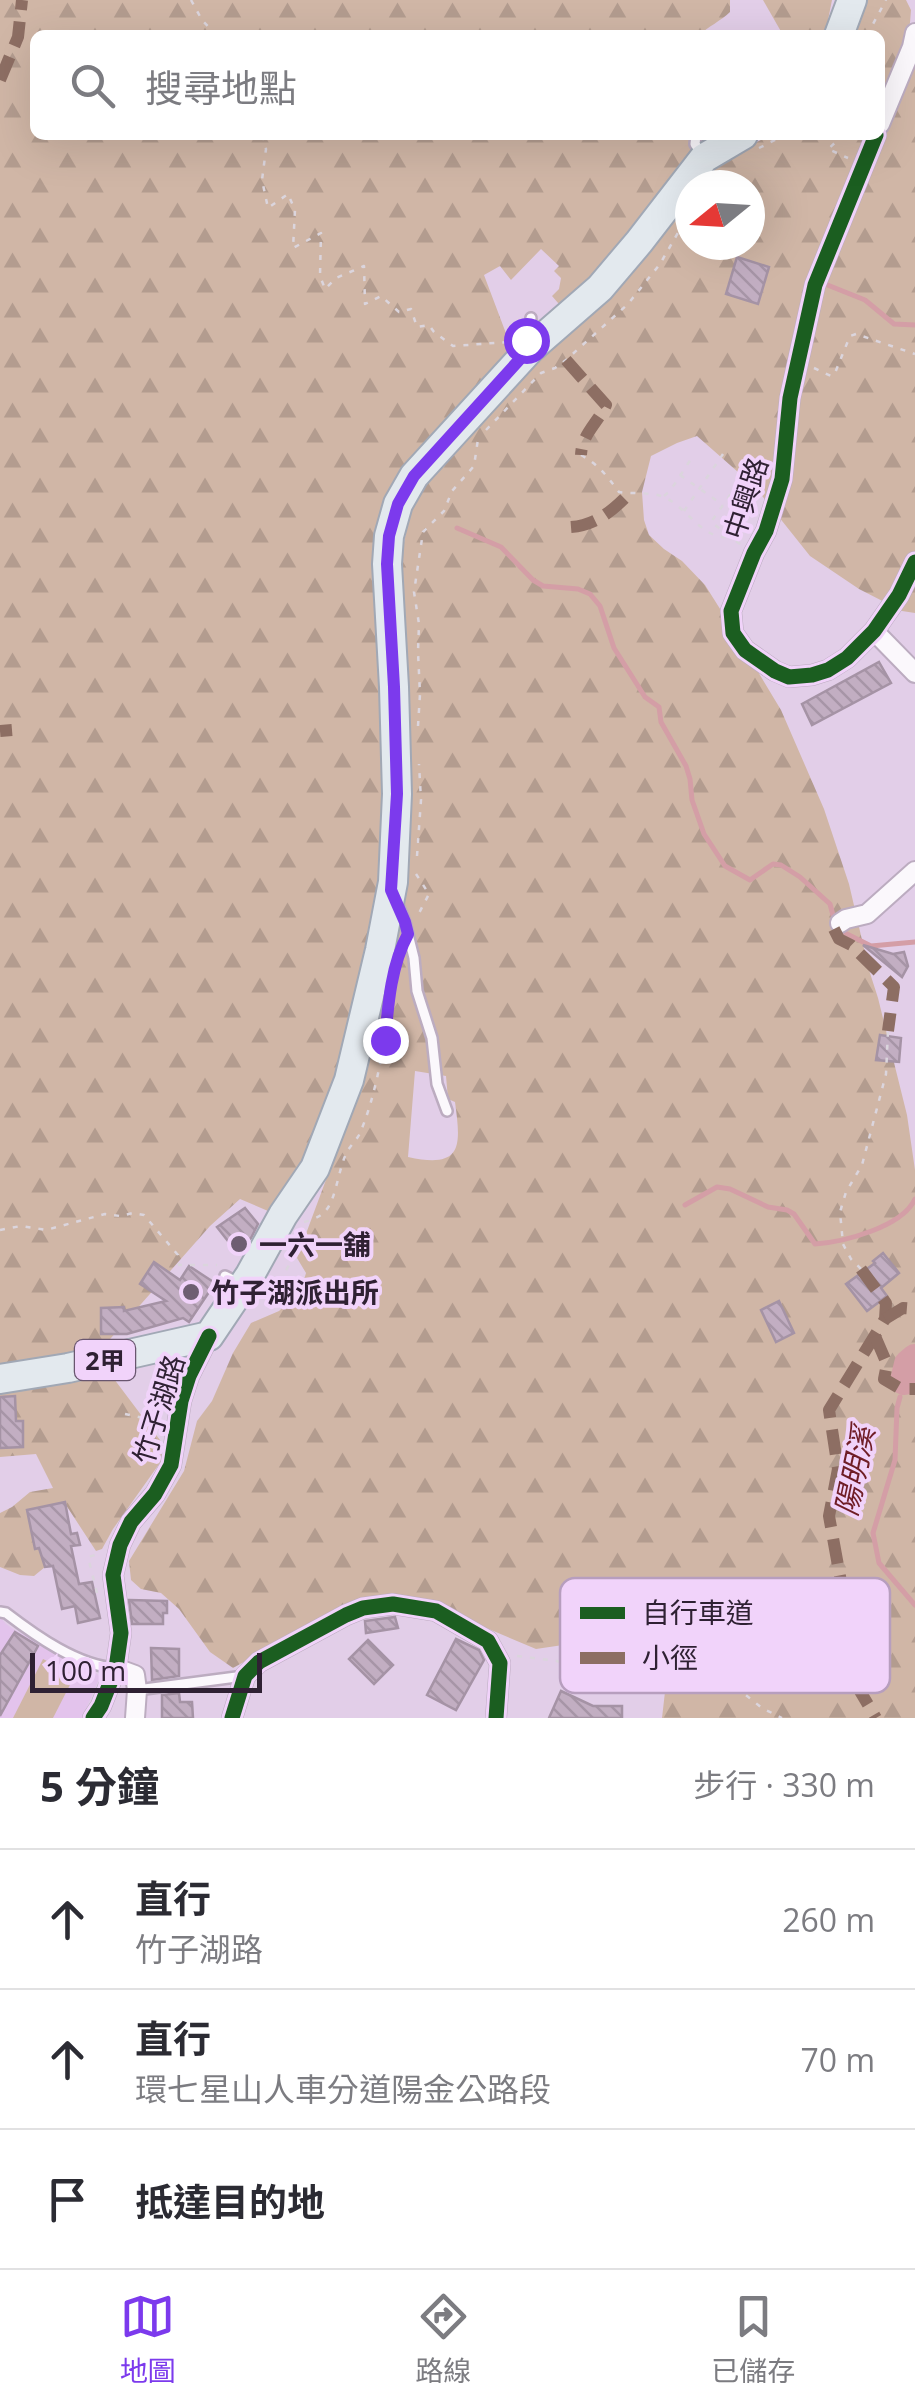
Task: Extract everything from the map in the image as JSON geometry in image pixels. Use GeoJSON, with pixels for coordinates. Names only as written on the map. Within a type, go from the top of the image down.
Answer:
{"type":"FeatureCollection","features":[{"type":"Feature","properties":{"kind":"main road"},"geometry":{"type":"LineString","coordinates":[[841,30],[852,0]]}},
{"type":"Feature","properties":{"kind":"main road","name":"竹子湖路"},"geometry":{"type":"LineString","coordinates":[[0,1379],[208,1336],[234,1281],[315,1168],[349,1080],[391,890],[397,794],[387,564],[389,536],[398,504],[414,476],[528,344],[600,288],[700,146]]}},
{"type":"Feature","properties":{"kind":"street"},"geometry":{"type":"LineString","coordinates":[[885,112],[915,33]]}},
{"type":"Feature","properties":{"kind":"street","name":"中興路"},"geometry":{"type":"LineString","coordinates":[[874,140],[814,286],[790,398],[782,479],[766,531],[731,611],[733,633],[746,650],[789,677],[828,670],[847,658],[874,631],[899,595],[915,562]]}},
{"type":"Feature","properties":{"kind":"street"},"geometry":{"type":"LineString","coordinates":[[874,631],[915,673]]}},
{"type":"Feature","properties":{"kind":"street"},"geometry":{"type":"LineString","coordinates":[[837,927],[846,919],[867,914],[915,871]]}},
{"type":"Feature","properties":{"kind":"street","name":"竹子湖路"},"geometry":{"type":"LineString","coordinates":[[93,1718],[116,1668],[121,1633],[113,1575],[120,1545],[131,1522],[155,1494],[171,1465],[181,1401],[208,1336]]}},
{"type":"Feature","properties":{"kind":"street"},"geometry":{"type":"LineString","coordinates":[[232,1718],[245,1676],[259,1662],[346,1615],[393,1604],[436,1611],[488,1641],[500,1663],[497,1717]]}},
{"type":"Feature","properties":{"kind":"street"},"geometry":{"type":"LineString","coordinates":[[116,1668],[135,1675],[135,1718]]}},
{"type":"Feature","properties":{"kind":"lane"},"geometry":{"type":"LineString","coordinates":[[528,344],[531,318]]}},
{"type":"Feature","properties":{"kind":"lane"},"geometry":{"type":"LineString","coordinates":[[391,890],[405,922],[417,991],[432,1038],[436,1084],[447,1111]]}},
{"type":"Feature","properties":{"kind":"lane"},"geometry":{"type":"LineString","coordinates":[[0,1612],[37,1637],[99,1667],[116,1668]]}},
{"type":"Feature","properties":{"kind":"lane"},"geometry":{"type":"LineString","coordinates":[[137,1690],[245,1676]]}},
{"type":"Feature","properties":{"kind":"path"},"geometry":{"type":"LineString","coordinates":[[191,0],[211,30]]}},
{"type":"Feature","properties":{"kind":"path"},"geometry":{"type":"LineString","coordinates":[[870,30],[886,0]]}},
{"type":"Feature","properties":{"kind":"path"},"geometry":{"type":"LineString","coordinates":[[264,140],[262,180],[268,208],[288,194],[295,210],[293,248],[321,233],[320,276],[325,289],[336,278],[364,266],[365,304],[380,296],[398,312],[411,310],[418,326],[429,326],[454,346],[528,344]]}},
{"type":"Feature","properties":{"kind":"path"},"geometry":{"type":"LineString","coordinates":[[838,140],[828,149],[864,164]]}},
{"type":"Feature","properties":{"kind":"path"},"geometry":{"type":"LineString","coordinates":[[418,732],[418,624],[414,592],[423,532],[444,511],[452,490],[474,466],[479,435],[541,372],[566,360],[628,304],[675,238]]}},
{"type":"Feature","properties":{"kind":"path"},"geometry":{"type":"LineString","coordinates":[[811,364],[817,371],[835,374],[850,336],[856,334],[915,354]]}},
{"type":"Feature","properties":{"kind":"path"},"geometry":{"type":"LineString","coordinates":[[683,512],[723,454]]}},
{"type":"Feature","properties":{"kind":"path"},"geometry":{"type":"LineString","coordinates":[[581,456],[604,470],[619,492],[663,496],[720,538],[731,537],[711,522],[735,488],[756,503]]}},
{"type":"Feature","properties":{"kind":"path"},"geometry":{"type":"LineString","coordinates":[[663,496],[670,492],[693,456]]}},
{"type":"Feature","properties":{"kind":"path"},"geometry":{"type":"LineString","coordinates":[[680,475],[723,505]]}},
{"type":"Feature","properties":{"kind":"path"},"geometry":{"type":"LineString","coordinates":[[417,856],[419,766]]}},
{"type":"Feature","properties":{"kind":"path"},"geometry":{"type":"LineString","coordinates":[[408,934],[428,894],[416,875]]}},
{"type":"Feature","properties":{"kind":"path"},"geometry":{"type":"LineString","coordinates":[[296,1221],[320,1217],[330,1204],[344,1159],[366,1117],[387,1017]]}},
{"type":"Feature","properties":{"kind":"path"},"geometry":{"type":"LineString","coordinates":[[861,1269],[843,1244],[840,1212],[846,1192],[862,1165],[886,1074],[888,1031]]}},
{"type":"Feature","properties":{"kind":"path"},"geometry":{"type":"LineString","coordinates":[[0,1230],[22,1226],[46,1230],[105,1214],[133,1213],[144,1215],[178,1255],[179,1265],[222,1265]]}},
{"type":"Feature","properties":{"kind":"path"},"geometry":{"type":"LineString","coordinates":[[270,1299],[289,1265]]}},
{"type":"Feature","properties":{"kind":"path"},"geometry":{"type":"LineString","coordinates":[[125,1414],[165,1423]]}},
{"type":"Feature","properties":{"kind":"path"},"geometry":{"type":"LineString","coordinates":[[488,1641],[499,1640],[509,1655],[560,1662]]}},
{"type":"Feature","properties":{"kind":"path"},"geometry":{"type":"LineString","coordinates":[[743,1693],[782,1718]]}},
{"type":"Feature","properties":{"kind":"shaded area"},"geometry":{"type":"Polygon","coordinates":[[[0,1617],[16,1631],[100,1677],[82,1718],[0,1718],[0,1617]]]}},
{"type":"Feature","properties":{"kind":"green space"},"geometry":{"type":"Polygon","coordinates":[[[0,0],[730,0],[730,12],[707,30],[30,30],[30,140],[721,140],[682,170],[675,170],[675,260],[765,260],[765,170],[711,170],[761,140],[885,140],[885,108],[888,113],[896,109],[915,62],[915,613],[902,611],[859,589],[810,556],[755,487],[697,436],[651,456],[642,492],[649,535],[705,585],[781,710],[824,809],[849,884],[907,1115],[915,1170],[915,1718],[662,1718],[665,1693],[890,1693],[890,1578],[560,1578],[560,1645],[536,1649],[432,1605],[354,1601],[233,1668],[210,1652],[179,1609],[161,1593],[141,1589],[131,1580],[129,1561],[184,1471],[197,1421],[212,1401],[233,1353],[251,1323],[279,1311],[301,1290],[306,1273],[297,1258],[350,1115],[404,891],[409,796],[407,691],[397,578],[411,507],[455,448],[530,366],[577,325],[552,296],[559,289],[561,278],[554,271],[559,266],[541,249],[511,280],[500,266],[484,275],[507,336],[518,351],[415,460],[398,487],[383,526],[378,561],[389,794],[385,878],[350,1047],[317,1141],[277,1211],[240,1199],[210,1226],[96,1355],[163,1444],[162,1460],[102,1549],[96,1551],[64,1502],[27,1510],[35,1548],[39,1548],[45,1567],[34,1576],[0,1567],[0,1513],[30,1492],[53,1488],[36,1454],[0,1457],[0,0]],[[415,1071],[408,1157],[439,1160],[454,1150],[458,1131],[455,1102],[448,1099],[446,1076],[415,1071]]]}},
{"type":"Feature","properties":{"kind":"green space"},"geometry":{"type":"Polygon","coordinates":[[[763,0],[832,0],[826,30],[780,30],[763,0]]]}},
{"type":"Feature","properties":{"kind":"green space"},"geometry":{"type":"Polygon","coordinates":[[[867,0],[906,0],[911,10],[893,67],[885,103],[885,30],[850,30],[867,0]]]}},
{"type":"Feature","properties":{"kind":"green space"},"geometry":{"type":"Polygon","coordinates":[[[43,1659],[75,1675],[53,1718],[13,1718],[43,1659]]]}},
{"type":"Feature","properties":{"kind":"building"},"geometry":{"type":"Polygon","coordinates":[[[736,260],[769,267],[758,304],[726,294],[736,260]]]}},
{"type":"Feature","properties":{"kind":"building"},"geometry":{"type":"Polygon","coordinates":[[[879,662],[891,683],[812,725],[802,704],[879,662]]]}},
{"type":"Feature","properties":{"kind":"building"},"geometry":{"type":"Polygon","coordinates":[[[863,945],[893,954],[904,952],[908,966],[902,977],[863,945]]]}},
{"type":"Feature","properties":{"kind":"building"},"geometry":{"type":"Polygon","coordinates":[[[880,1035],[901,1038],[899,1062],[876,1060],[880,1035]]]}},
{"type":"Feature","properties":{"kind":"building"},"geometry":{"type":"Polygon","coordinates":[[[245,1208],[258,1224],[251,1238],[235,1250],[217,1227],[245,1208]]]}},
{"type":"Feature","properties":{"kind":"building"},"geometry":{"type":"Polygon","coordinates":[[[883,1253],[899,1273],[881,1288],[887,1296],[867,1311],[846,1284],[883,1253]]]}},
{"type":"Feature","properties":{"kind":"building"},"geometry":{"type":"Polygon","coordinates":[[[154,1262],[180,1280],[189,1266],[215,1283],[189,1322],[183,1318],[127,1334],[101,1334],[101,1308],[124,1307],[124,1311],[166,1301],[140,1284],[154,1262]]]}},
{"type":"Feature","properties":{"kind":"building"},"geometry":{"type":"Polygon","coordinates":[[[779,1301],[794,1333],[776,1342],[761,1310],[779,1301]]]}},
{"type":"Feature","properties":{"kind":"building"},"geometry":{"type":"Polygon","coordinates":[[[15,1396],[16,1421],[23,1421],[23,1447],[0,1448],[0,1397],[15,1396]]]}},
{"type":"Feature","properties":{"kind":"building"},"geometry":{"type":"Polygon","coordinates":[[[65,1502],[71,1534],[77,1533],[80,1545],[71,1546],[79,1584],[92,1582],[100,1618],[78,1623],[75,1606],[62,1609],[53,1566],[45,1567],[39,1548],[35,1549],[27,1510],[65,1502]]]}},
{"type":"Feature","properties":{"kind":"building"},"geometry":{"type":"Polygon","coordinates":[[[129,1600],[167,1601],[163,1624],[132,1624],[129,1600]]]}},
{"type":"Feature","properties":{"kind":"building"},"geometry":{"type":"Polygon","coordinates":[[[395,1617],[398,1628],[366,1633],[365,1621],[395,1617]]]}},
{"type":"Feature","properties":{"kind":"building"},"geometry":{"type":"Polygon","coordinates":[[[15,1632],[38,1646],[0,1716],[0,1655],[15,1632]]]}},
{"type":"Feature","properties":{"kind":"building"},"geometry":{"type":"Polygon","coordinates":[[[456,1639],[479,1650],[484,1660],[456,1710],[427,1695],[456,1639]]]}},
{"type":"Feature","properties":{"kind":"building"},"geometry":{"type":"Polygon","coordinates":[[[368,1640],[393,1665],[374,1684],[349,1659],[368,1640]]]}},
{"type":"Feature","properties":{"kind":"building"},"geometry":{"type":"Polygon","coordinates":[[[151,1648],[179,1649],[179,1676],[152,1680],[151,1648]]]}},
{"type":"Feature","properties":{"kind":"building"},"geometry":{"type":"Polygon","coordinates":[[[179,1693],[180,1702],[192,1702],[193,1718],[162,1718],[162,1695],[179,1693]]]}},
{"type":"Feature","properties":{"kind":"building"},"geometry":{"type":"Polygon","coordinates":[[[560,1693],[593,1706],[622,1706],[622,1718],[549,1718],[560,1693]]]}},
{"type":"Feature","properties":{"kind":"waterway"},"geometry":{"type":"LineString","coordinates":[[825,284],[865,300],[894,324],[915,325]]}},
{"type":"Feature","properties":{"kind":"waterway"},"geometry":{"type":"LineString","coordinates":[[457,528],[501,547],[543,586],[578,589],[590,594],[600,606],[614,648],[645,697],[659,707],[661,722],[686,766],[704,834],[725,866],[750,880],[773,864],[781,865],[830,904],[834,919],[845,933],[871,946],[915,942]]}},
{"type":"Feature","properties":{"kind":"waterway"},"geometry":{"type":"LineString","coordinates":[[685,1205],[717,1187],[730,1189],[794,1214],[815,1244],[856,1236],[885,1225],[898,1218],[915,1199]]}},
{"type":"Feature","properties":{"kind":"waterway","name":"陽明溪"},"geometry":{"type":"LineString","coordinates":[[904,1381],[908,1364],[915,1358]]}},
{"type":"Feature","properties":{"kind":"waterway","name":"陽明溪"},"geometry":{"type":"LineString","coordinates":[[900,1397],[895,1460],[873,1533],[879,1563],[915,1605]]}},
{"type":"Feature","properties":{"kind":"marked path"},"geometry":{"type":"LineString","coordinates":[[0,80],[18,37],[22,0]]}},
{"type":"Feature","properties":{"kind":"marked path"},"geometry":{"type":"LineString","coordinates":[[566,360],[606,405],[587,435],[581,455]]}},
{"type":"Feature","properties":{"kind":"marked path"},"geometry":{"type":"LineString","coordinates":[[571,527],[603,516],[629,494]]}},
{"type":"Feature","properties":{"kind":"marked path"},"geometry":{"type":"LineString","coordinates":[[0,731],[12,730]]}},
{"type":"Feature","properties":{"kind":"marked path"},"geometry":{"type":"LineString","coordinates":[[834,929],[839,939],[851,945],[894,987],[888,1031]]}},
{"type":"Feature","properties":{"kind":"marked path"},"geometry":{"type":"LineString","coordinates":[[840,1578],[829,1516],[838,1469],[829,1410],[885,1319],[886,1303],[861,1269]]}},
{"type":"Feature","properties":{"kind":"marked path"},"geometry":{"type":"LineString","coordinates":[[885,1319],[903,1308],[915,1309]]}},
{"type":"Feature","properties":{"kind":"marked path"},"geometry":{"type":"LineString","coordinates":[[875,1336],[887,1364],[884,1379],[901,1389],[915,1389]]}},
{"type":"Feature","properties":{"kind":"marked path"},"geometry":{"type":"LineString","coordinates":[[861,1693],[876,1718]]}},
{"type":"Feature","properties":{"kind":"cycle path"},"geometry":{"type":"LineString","coordinates":[[874,140],[815,285],[790,398],[782,479],[766,531],[731,611],[733,633],[745,650],[789,677],[828,670],[847,658],[874,631],[899,595],[915,562]]}},
{"type":"Feature","properties":{"kind":"cycle path"},"geometry":{"type":"LineString","coordinates":[[93,1718],[116,1668],[121,1633],[113,1575],[120,1545],[131,1522],[155,1494],[171,1465],[181,1401],[209,1336]]}},
{"type":"Feature","properties":{"kind":"cycle path"},"geometry":{"type":"LineString","coordinates":[[232,1718],[245,1676],[259,1662],[346,1615],[393,1604],[436,1611],[488,1641],[500,1663],[496,1718]]}},
{"type":"Feature","properties":{"kind":"place","name":"一六一舖"},"geometry":{"type":"Point","coordinates":[239,1244]}},
{"type":"Feature","properties":{"kind":"place","name":"竹子湖派出所"},"geometry":{"type":"Point","coordinates":[191,1292]}},
{"type":"Feature","properties":{"kind":"route"},"geometry":{"type":"LineString","coordinates":[[385,1040],[388,994],[408,934],[391,890],[397,794],[389,536],[398,504],[414,476],[530,348],[526,340]]}}]}
